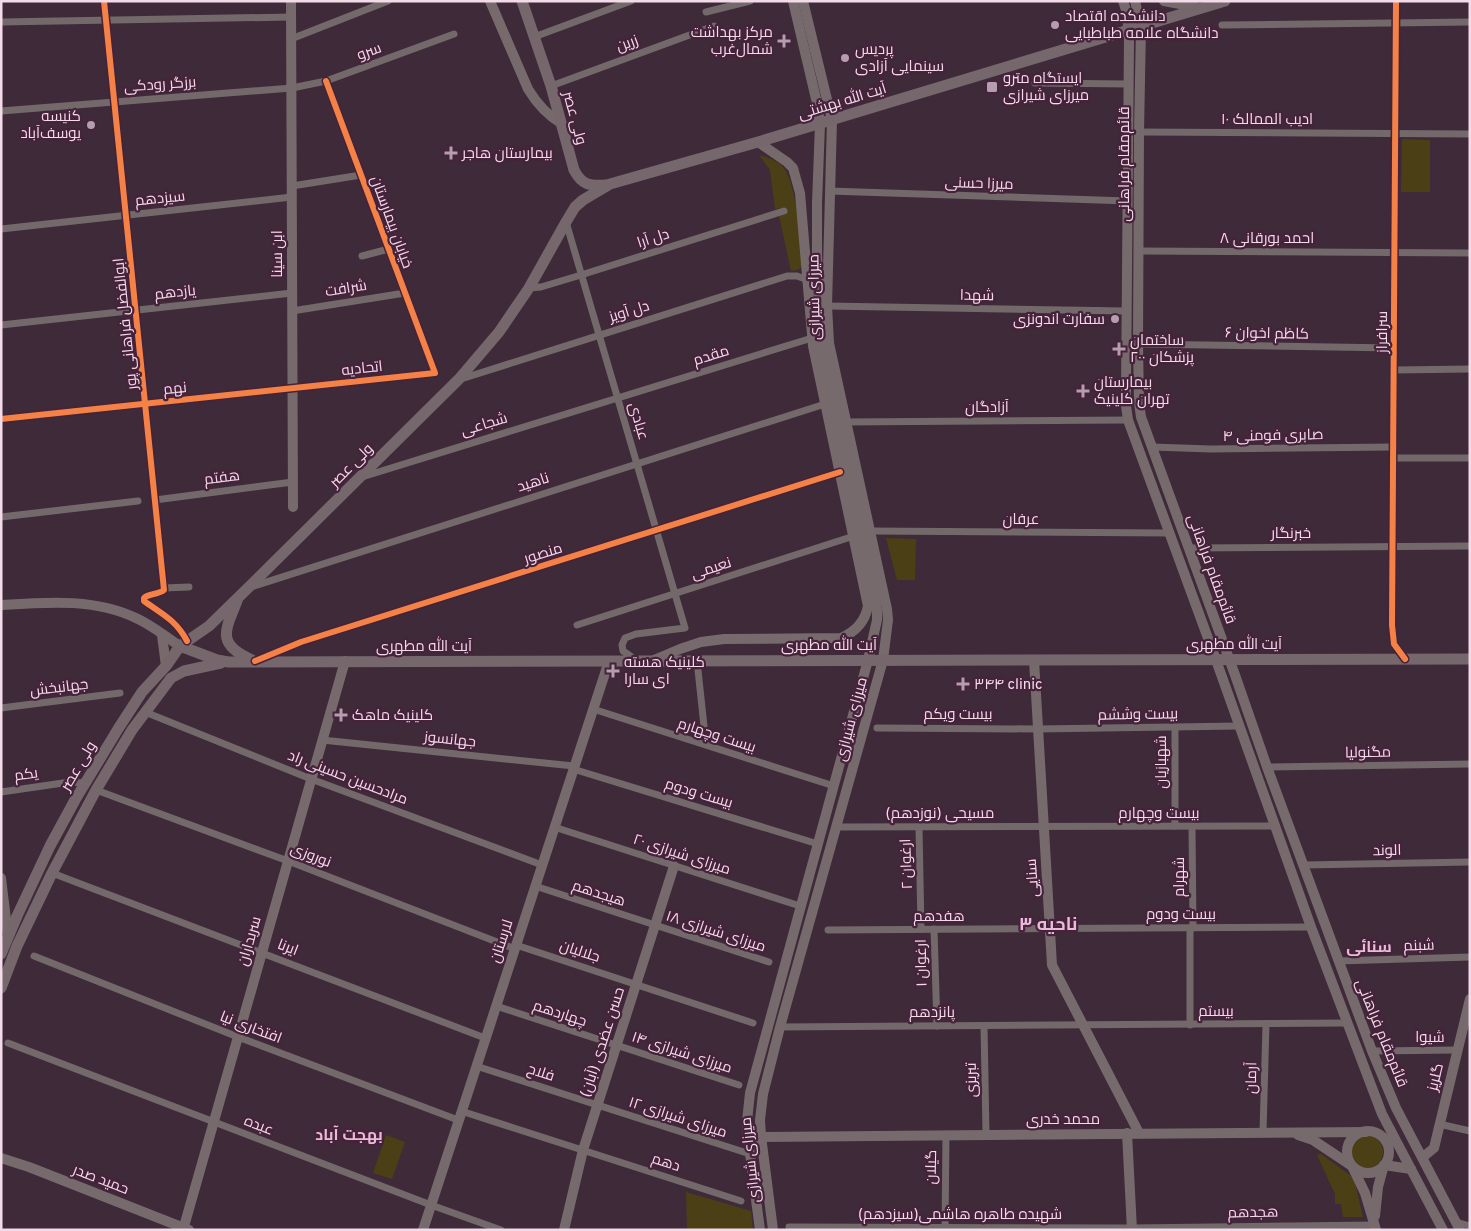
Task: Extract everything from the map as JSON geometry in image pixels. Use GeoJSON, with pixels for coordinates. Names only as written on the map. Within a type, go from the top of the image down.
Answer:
{"type":"FeatureCollection","features":[{"type":"Feature","properties":{"kind":"main road","name":"ابن سینا"},"geometry":{"type":"LineString","coordinates":[[291,1],[293,508]]}},
{"type":"Feature","properties":{"kind":"main road"},"geometry":{"type":"LineString","coordinates":[[490,1],[528,89],[545,112],[562,124]]}},
{"type":"Feature","properties":{"kind":"main road","name":"ولی عصر"},"geometry":{"type":"LineString","coordinates":[[522,1],[551,86],[574,170],[580,179],[589,185],[610,184]]}},
{"type":"Feature","properties":{"kind":"main road","name":"میرزای شیرازی"},"geometry":{"type":"LineString","coordinates":[[760,1230],[748,1138],[747,1119],[750,1093],[868,660],[877,620],[877,610],[821,344],[817,233],[820,124],[817,103],[792,1]]}},
{"type":"Feature","properties":{"kind":"main road","name":"میرزای شیرازی"},"geometry":{"type":"LineString","coordinates":[[773,1230],[761,1136],[761,1104],[780,1027],[883,660],[888,620],[829,343],[827,306],[832,120],[804,1]]}},
{"type":"Feature","properties":{"kind":"main road","name":"قائم‌مقام فراهانی"},"geometry":{"type":"LineString","coordinates":[[1123,1],[1129,30],[1126,406],[1128,420],[1311,927],[1382,1114],[1443,1230]]}},
{"type":"Feature","properties":{"kind":"main road","name":"قائم‌مقام فراهانی"},"geometry":{"type":"LineString","coordinates":[[1135,1],[1140,27],[1138,344],[1141,417],[1267,768],[1372,1051],[1396,1108],[1458,1226]]}},
{"type":"Feature","properties":{"kind":"main road"},"geometry":{"type":"LineString","coordinates":[[1164,1],[1202,8]]}},
{"type":"Feature","properties":{"kind":"main road","name":"آیت الله بهشتی"},"geometry":{"type":"LineString","coordinates":[[610,184],[820,124],[1225,1]]}},
{"type":"Feature","properties":{"kind":"main road","name":"میرزای شیرازی"},"geometry":{"type":"LineString","coordinates":[[653,661],[701,642],[724,639],[841,638],[860,625],[868,606],[812,338],[802,204],[796,178],[792,168],[783,158],[758,142]]}},
{"type":"Feature","properties":{"kind":"main road","name":"ولی عصر"},"geometry":{"type":"LineString","coordinates":[[1,954],[50,846],[85,783],[142,692],[186,646],[239,597],[459,380],[499,332],[529,288],[575,207],[610,184]]}},
{"type":"Feature","properties":{"kind":"main road"},"geometry":{"type":"LineString","coordinates":[[239,597],[228,626],[227,638],[232,649],[255,661]]}},
{"type":"Feature","properties":{"kind":"main road"},"geometry":{"type":"LineString","coordinates":[[1,605],[62,602],[109,608],[138,619],[162,635],[186,646]]}},
{"type":"Feature","properties":{"kind":"main road"},"geometry":{"type":"LineString","coordinates":[[162,635],[166,666]]}},
{"type":"Feature","properties":{"kind":"main road","name":"آیت الله مطهری"},"geometry":{"type":"LineString","coordinates":[[186,646],[217,660],[228,662],[1470,659]]}},
{"type":"Feature","properties":{"kind":"main road","name":"سنایی"},"geometry":{"type":"LineString","coordinates":[[1034,660],[1052,965],[1139,1133]]}},
{"type":"Feature","properties":{"kind":"main road","name":"سربداران"},"geometry":{"type":"LineString","coordinates":[[185,1229],[345,661]]}},
{"type":"Feature","properties":{"kind":"main road","name":"لارستان"},"geometry":{"type":"LineString","coordinates":[[423,1230],[609,661]]}},
{"type":"Feature","properties":{"kind":"main road","name":"ولی عصر"},"geometry":{"type":"LineString","coordinates":[[1,988],[17,946],[52,873],[96,790],[126,739],[169,680],[176,674],[197,667],[228,662]]}},
{"type":"Feature","properties":{"kind":"main road","name":"حسن عضدی (آبان)"},"geometry":{"type":"LineString","coordinates":[[564,1230],[583,1150],[674,866]]}},
{"type":"Feature","properties":{"kind":"main road"},"geometry":{"type":"LineString","coordinates":[[1,878],[8,936],[10,942],[17,946]]}},
{"type":"Feature","properties":{"kind":"main road"},"geometry":{"type":"LineString","coordinates":[[6,913],[13,916],[21,909]]}},
{"type":"Feature","properties":{"kind":"main road","name":"گلریز"},"geometry":{"type":"LineString","coordinates":[[1423,1157],[1434,1148],[1457,1050],[1466,1028],[1470,1000]]}},
{"type":"Feature","properties":{"kind":"main road"},"geometry":{"type":"LineString","coordinates":[[1393,1134],[1407,1128]]}},
{"type":"Feature","properties":{"kind":"main road","name":"محمد خدری"},"geometry":{"type":"LineString","coordinates":[[748,1138],[761,1136],[1263,1132],[1369,1132],[1393,1134]]}},
{"type":"Feature","properties":{"kind":"main road"},"geometry":{"type":"LineString","coordinates":[[1288,1132],[1314,1140],[1357,1170],[1368,1173],[1374,1172],[1384,1165],[1411,1169]]}},
{"type":"Feature","properties":{"kind":"main road"},"geometry":{"type":"LineString","coordinates":[[1369,1132],[1378,1135],[1386,1143],[1388,1154],[1378,1187],[1375,1207],[1376,1227],[1365,1193],[1348,1161],[1347,1154],[1347,1148],[1354,1137],[1369,1132]]}},
{"type":"Feature","properties":{"kind":"main road"},"geometry":{"type":"LineString","coordinates":[[1127,1133],[1132,1229]]}},
{"type":"Feature","properties":{"kind":"main road"},"geometry":{"type":"LineString","coordinates":[[750,1154],[763,1153]]}},
{"type":"Feature","properties":{"kind":"main road","name":"حمید صدر"},"geometry":{"type":"LineString","coordinates":[[1,1158],[29,1167],[185,1229]]}},
{"type":"Feature","properties":{"kind":"street","name":"ابوالفضل فراهانی پور"},"geometry":{"type":"LineString","coordinates":[[104,1],[164,588]]}},
{"type":"Feature","properties":{"kind":"street"},"geometry":{"type":"LineString","coordinates":[[291,39],[388,1]]}},
{"type":"Feature","properties":{"kind":"street"},"geometry":{"type":"LineString","coordinates":[[534,37],[632,1]]}},
{"type":"Feature","properties":{"kind":"street"},"geometry":{"type":"LineString","coordinates":[[706,12],[750,1]]}},
{"type":"Feature","properties":{"kind":"street","name":"سرافراز"},"geometry":{"type":"LineString","coordinates":[[1396,1],[1393,637],[1397,650],[1405,659]]}},
{"type":"Feature","properties":{"kind":"street"},"geometry":{"type":"LineString","coordinates":[[1,22],[291,17]]}},
{"type":"Feature","properties":{"kind":"street"},"geometry":{"type":"LineString","coordinates":[[1222,25],[1470,22]]}},
{"type":"Feature","properties":{"kind":"street","name":"زرین"},"geometry":{"type":"LineString","coordinates":[[551,86],[714,26]]}},
{"type":"Feature","properties":{"kind":"street","name":"سرو"},"geometry":{"type":"LineString","coordinates":[[292,88],[326,81],[454,34]]}},
{"type":"Feature","properties":{"kind":"street","name":"خیابان بیمارستان"},"geometry":{"type":"LineString","coordinates":[[326,81],[434,373]]}},
{"type":"Feature","properties":{"kind":"street"},"geometry":{"type":"LineString","coordinates":[[1036,83],[1129,84]]}},
{"type":"Feature","properties":{"kind":"street","name":"برزگر رودکی"},"geometry":{"type":"LineString","coordinates":[[1,111],[292,88]]}},
{"type":"Feature","properties":{"kind":"street","name":"ادیب الممالک ۱۰"},"geometry":{"type":"LineString","coordinates":[[1139,132],[1470,134]]}},
{"type":"Feature","properties":{"kind":"street"},"geometry":{"type":"LineString","coordinates":[[292,186],[361,175]]}},
{"type":"Feature","properties":{"kind":"street","name":"میرزا حسنی"},"geometry":{"type":"LineString","coordinates":[[829,192],[1128,201]]}},
{"type":"Feature","properties":{"kind":"street","name":"سیزدهم"},"geometry":{"type":"LineString","coordinates":[[1,229],[292,198]]}},
{"type":"Feature","properties":{"kind":"street","name":"دل آرا"},"geometry":{"type":"LineString","coordinates":[[529,288],[581,276],[784,211]]}},
{"type":"Feature","properties":{"kind":"street","name":"عبادی"},"geometry":{"type":"LineString","coordinates":[[566,222],[685,628],[636,634],[625,638],[622,645],[623,652],[638,661]]}},
{"type":"Feature","properties":{"kind":"street"},"geometry":{"type":"LineString","coordinates":[[362,256],[389,249]]}},
{"type":"Feature","properties":{"kind":"street","name":"احمد بورقانی ۸"},"geometry":{"type":"LineString","coordinates":[[1139,251],[1470,253]]}},
{"type":"Feature","properties":{"kind":"street","name":"دل آویز"},"geometry":{"type":"LineString","coordinates":[[459,380],[787,276],[797,276],[808,280]]}},
{"type":"Feature","properties":{"kind":"street","name":"یازدهم"},"geometry":{"type":"LineString","coordinates":[[1,324],[292,293]]}},
{"type":"Feature","properties":{"kind":"street","name":"شرافت"},"geometry":{"type":"LineString","coordinates":[[292,311],[405,293]]}},
{"type":"Feature","properties":{"kind":"street","name":"شهدا"},"geometry":{"type":"LineString","coordinates":[[827,306],[1127,311]]}},
{"type":"Feature","properties":{"kind":"street","name":"مقدم"},"geometry":{"type":"LineString","coordinates":[[617,398],[812,338]]}},
{"type":"Feature","properties":{"kind":"street","name":"کاظم اخوان ۶"},"geometry":{"type":"LineString","coordinates":[[1138,344],[1394,348]]}},
{"type":"Feature","properties":{"kind":"street"},"geometry":{"type":"LineString","coordinates":[[1394,370],[1470,369]]}},
{"type":"Feature","properties":{"kind":"street","name":"اتحادیه"},"geometry":{"type":"LineString","coordinates":[[292,387],[434,373]]}},
{"type":"Feature","properties":{"kind":"street","name":"نهم"},"geometry":{"type":"LineString","coordinates":[[1,419],[292,387]]}},
{"type":"Feature","properties":{"kind":"street","name":"شجاعی"},"geometry":{"type":"LineString","coordinates":[[360,478],[617,398]]}},
{"type":"Feature","properties":{"kind":"street","name":"ناهید"},"geometry":{"type":"LineString","coordinates":[[249,587],[825,404]]}},
{"type":"Feature","properties":{"kind":"street","name":"آزادگان"},"geometry":{"type":"LineString","coordinates":[[846,422],[1128,420]]}},
{"type":"Feature","properties":{"kind":"street","name":"صابری فومنی ۴"},"geometry":{"type":"LineString","coordinates":[[1152,447],[1211,449],[1394,447]]}},
{"type":"Feature","properties":{"kind":"street"},"geometry":{"type":"LineString","coordinates":[[1394,458],[1470,458]]}},
{"type":"Feature","properties":{"kind":"street","name":"منصور"},"geometry":{"type":"LineString","coordinates":[[255,661],[301,642],[840,472]]}},
{"type":"Feature","properties":{"kind":"street","name":"هفتم"},"geometry":{"type":"LineString","coordinates":[[155,500],[293,482]]}},
{"type":"Feature","properties":{"kind":"street"},"geometry":{"type":"LineString","coordinates":[[1,516],[138,502]]}},
{"type":"Feature","properties":{"kind":"street","name":"عرفان"},"geometry":{"type":"LineString","coordinates":[[870,532],[1170,533]]}},
{"type":"Feature","properties":{"kind":"street","name":"نعیمی"},"geometry":{"type":"LineString","coordinates":[[577,625],[854,536]]}},
{"type":"Feature","properties":{"kind":"street","name":"خبرنگار"},"geometry":{"type":"LineString","coordinates":[[1189,548],[1470,546]]}},
{"type":"Feature","properties":{"kind":"street"},"geometry":{"type":"LineString","coordinates":[[186,646],[178,628],[164,614],[144,601],[144,598],[161,593],[164,588],[189,587]]}},
{"type":"Feature","properties":{"kind":"street"},"geometry":{"type":"LineString","coordinates":[[697,661],[704,726]]}},
{"type":"Feature","properties":{"kind":"street","name":"جهانبخش"},"geometry":{"type":"LineString","coordinates":[[1,708],[120,694]]}},
{"type":"Feature","properties":{"kind":"street","name":"بیست وچهارم"},"geometry":{"type":"LineString","coordinates":[[593,710],[834,786]]}},
{"type":"Feature","properties":{"kind":"street","name":"مرادحسین حسینی راد"},"geometry":{"type":"LineString","coordinates":[[145,712],[311,779],[542,865]]}},
{"type":"Feature","properties":{"kind":"street","name":"بیست وششم"},"geometry":{"type":"LineString","coordinates":[[1038,729],[1239,726]]}},
{"type":"Feature","properties":{"kind":"street","name":"شهبازیان"},"geometry":{"type":"LineString","coordinates":[[1174,826],[1175,727]]}},
{"type":"Feature","properties":{"kind":"street","name":"بیست ویکم"},"geometry":{"type":"LineString","coordinates":[[877,728],[1038,729]]}},
{"type":"Feature","properties":{"kind":"street","name":"جهانسوز"},"geometry":{"type":"LineString","coordinates":[[322,740],[574,767]]}},
{"type":"Feature","properties":{"kind":"street","name":"مگنولیا"},"geometry":{"type":"LineString","coordinates":[[1267,768],[1470,764]]}},
{"type":"Feature","properties":{"kind":"street","name":"بیست ودوم"},"geometry":{"type":"LineString","coordinates":[[574,767],[818,844]]}},
{"type":"Feature","properties":{"kind":"street","name":"یکم"},"geometry":{"type":"LineString","coordinates":[[1,792],[70,782],[85,783]]}},
{"type":"Feature","properties":{"kind":"street","name":"نوروزی"},"geometry":{"type":"LineString","coordinates":[[96,790],[515,947]]}},
{"type":"Feature","properties":{"kind":"street","name":"شهرام"},"geometry":{"type":"LineString","coordinates":[[1190,1025],[1192,826]]}},
{"type":"Feature","properties":{"kind":"street","name":"بیست وچهارم"},"geometry":{"type":"LineString","coordinates":[[1044,827],[1275,826]]}},
{"type":"Feature","properties":{"kind":"street","name":"میرزای شیرازی ۲۰"},"geometry":{"type":"LineString","coordinates":[[554,827],[800,906]]}},
{"type":"Feature","properties":{"kind":"street","name":"مسیحی (نوزدهم)"},"geometry":{"type":"LineString","coordinates":[[837,827],[1044,827]]}},
{"type":"Feature","properties":{"kind":"street","name":"ارغوان ۲"},"geometry":{"type":"LineString","coordinates":[[919,827],[921,929]]}},
{"type":"Feature","properties":{"kind":"street","name":"الوند"},"geometry":{"type":"LineString","coordinates":[[1304,865],[1470,862]]}},
{"type":"Feature","properties":{"kind":"street","name":"ايرنا"},"geometry":{"type":"LineString","coordinates":[[52,873],[485,1038]]}},
{"type":"Feature","properties":{"kind":"street","name":"هیجدهم"},"geometry":{"type":"LineString","coordinates":[[535,886],[655,926]]}},
{"type":"Feature","properties":{"kind":"street","name":"میرزای شیرازی ۱۸"},"geometry":{"type":"LineString","coordinates":[[655,926],[769,962]]}},
{"type":"Feature","properties":{"kind":"street","name":"بیست ودوم"},"geometry":{"type":"LineString","coordinates":[[1050,929],[1311,927]]}},
{"type":"Feature","properties":{"kind":"street","name":"ارغوان ۱"},"geometry":{"type":"LineString","coordinates":[[934,929],[937,1026]]}},
{"type":"Feature","properties":{"kind":"street","name":"هفدهم"},"geometry":{"type":"LineString","coordinates":[[828,930],[1050,929]]}},
{"type":"Feature","properties":{"kind":"street","name":"جلالیان"},"geometry":{"type":"LineString","coordinates":[[515,947],[636,984],[753,1023]]}},
{"type":"Feature","properties":{"kind":"street","name":"افتخاری نیا"},"geometry":{"type":"LineString","coordinates":[[34,956],[238,1037],[460,1116],[583,1150]]}},
{"type":"Feature","properties":{"kind":"street","name":"شبنم"},"geometry":{"type":"LineString","coordinates":[[1338,961],[1470,957]]}},
{"type":"Feature","properties":{"kind":"street","name":"چهاردهم"},"geometry":{"type":"LineString","coordinates":[[496,1006],[616,1045]]}},
{"type":"Feature","properties":{"kind":"street","name":"بیستم"},"geometry":{"type":"LineString","coordinates":[[1084,1025],[1347,1023]]}},
{"type":"Feature","properties":{"kind":"street","name":"آرمان"},"geometry":{"type":"LineString","coordinates":[[1263,1132],[1266,1024]]}},
{"type":"Feature","properties":{"kind":"street","name":"پانزدهم"},"geometry":{"type":"LineString","coordinates":[[780,1027],[1084,1025]]}},
{"type":"Feature","properties":{"kind":"street","name":"تبریزی"},"geometry":{"type":"LineString","coordinates":[[984,1026],[986,1134]]}},
{"type":"Feature","properties":{"kind":"street","name":"عبده"},"geometry":{"type":"LineString","coordinates":[[8,1043],[431,1205],[502,1230]]}},
{"type":"Feature","properties":{"kind":"street","name":"میرزای شیرازی ۱۴"},"geometry":{"type":"LineString","coordinates":[[616,1045],[739,1085]]}},
{"type":"Feature","properties":{"kind":"street","name":"شیوا"},"geometry":{"type":"LineString","coordinates":[[1372,1051],[1457,1050]]}},
{"type":"Feature","properties":{"kind":"street","name":"فلاح"},"geometry":{"type":"LineString","coordinates":[[476,1066],[597,1105]]}},
{"type":"Feature","properties":{"kind":"street","name":"میرزای شیرازی ۱۲"},"geometry":{"type":"LineString","coordinates":[[597,1105],[750,1154]]}},
{"type":"Feature","properties":{"kind":"street"},"geometry":{"type":"LineString","coordinates":[[1439,1124],[1470,1131]]}},
{"type":"Feature","properties":{"kind":"street","name":"گیلان"},"geometry":{"type":"LineString","coordinates":[[945,1229],[946,1135]]}},
{"type":"Feature","properties":{"kind":"street","name":"دهم"},"geometry":{"type":"LineString","coordinates":[[583,1150],[741,1201]]}},
{"type":"Feature","properties":{"kind":"street"},"geometry":{"type":"LineString","coordinates":[[1458,1226],[1470,1226]]}},
{"type":"Feature","properties":{"kind":"street","name":"شهیده طاهره هاشمی(سیزدهم)"},"geometry":{"type":"LineString","coordinates":[[788,1227],[1132,1229]]}},
{"type":"Feature","properties":{"kind":"street","name":"هجدهم"},"geometry":{"type":"LineString","coordinates":[[1132,1229],[1376,1227]]}},
{"type":"Feature","properties":{"kind":"shaded area"},"geometry":{"type":"Polygon","coordinates":[[[1402,139],[1430,140],[1430,192],[1401,192],[1402,139]]]}},
{"type":"Feature","properties":{"kind":"shaded area"},"geometry":{"type":"Polygon","coordinates":[[[759,155],[781,165],[788,175],[792,186],[799,230],[802,267],[797,270],[791,271],[779,216],[785,214],[784,208],[775,209],[770,170],[759,155]]]}},
{"type":"Feature","properties":{"kind":"shaded area"},"geometry":{"type":"Polygon","coordinates":[[[886,538],[916,539],[915,580],[897,580],[886,538]]]}},
{"type":"Feature","properties":{"kind":"shaded area"},"geometry":{"type":"Polygon","coordinates":[[[386,1135],[405,1142],[392,1179],[373,1173],[386,1135]]]}},
{"type":"Feature","properties":{"kind":"shaded area"},"geometry":{"type":"Polygon","coordinates":[[[1366,1135],[1378,1140],[1383,1152],[1378,1164],[1366,1169],[1354,1164],[1349,1152],[1354,1140],[1366,1135]]]}},
{"type":"Feature","properties":{"kind":"shaded area"},"geometry":{"type":"Polygon","coordinates":[[[1321,1154],[1351,1176],[1355,1183],[1363,1217],[1343,1217],[1341,1204],[1335,1204],[1335,1194],[1317,1155],[1321,1154]]]}},
{"type":"Feature","properties":{"kind":"shaded area"},"geometry":{"type":"Polygon","coordinates":[[[686,1192],[751,1211],[753,1230],[687,1230],[686,1192]]]}},
{"type":"Feature","properties":{"kind":"cycle path"},"geometry":{"type":"LineString","coordinates":[[104,1],[164,590],[146,596],[144,601],[173,623],[187,641]]}},
{"type":"Feature","properties":{"kind":"cycle path"},"geometry":{"type":"LineString","coordinates":[[1396,1],[1392,625],[1394,644],[1405,659]]}},
{"type":"Feature","properties":{"kind":"cycle path"},"geometry":{"type":"LineString","coordinates":[[1,419],[435,373],[326,81]]}},
{"type":"Feature","properties":{"kind":"cycle path"},"geometry":{"type":"LineString","coordinates":[[255,661],[301,642],[840,472]]}},
{"type":"Feature","properties":{"kind":"place","name":"دانشکده اقتصاد دانشگاه علامه طباطبایی"},"geometry":{"type":"Point","coordinates":[1055,25]}},
{"type":"Feature","properties":{"kind":"place","name":"مرکز بهداشت شمال‌غرب"},"geometry":{"type":"Point","coordinates":[784,41]}},
{"type":"Feature","properties":{"kind":"place","name":"پردیس سینمایی آزادی"},"geometry":{"type":"Point","coordinates":[845,58]}},
{"type":"Feature","properties":{"kind":"place","name":"ایستگاه مترو میرزای شیرازی"},"geometry":{"type":"Point","coordinates":[992,87]}},
{"type":"Feature","properties":{"kind":"place","name":"کنیسه یوسف‌آباد"},"geometry":{"type":"Point","coordinates":[91,125]}},
{"type":"Feature","properties":{"kind":"place","name":"بیمارستان هاجر"},"geometry":{"type":"Point","coordinates":[451,153]}},
{"type":"Feature","properties":{"kind":"place","name":"سفارت اندونزی"},"geometry":{"type":"Point","coordinates":[1115,319]}},
{"type":"Feature","properties":{"kind":"place","name":"ساختمان پزشکان ۲۰۰"},"geometry":{"type":"Point","coordinates":[1119,349]}},
{"type":"Feature","properties":{"kind":"place","name":"بیمارستان تهران کلینیک"},"geometry":{"type":"Point","coordinates":[1083,391]}},
{"type":"Feature","properties":{"kind":"place","name":"کلینیک هسته ای سارا"},"geometry":{"type":"Point","coordinates":[613,671]}},
{"type":"Feature","properties":{"kind":"place","name":"۳۴۴ clinic"},"geometry":{"type":"Point","coordinates":[963,684]}},
{"type":"Feature","properties":{"kind":"place","name":"کلینیک ماهک"},"geometry":{"type":"Point","coordinates":[341,715]}},
{"type":"Feature","properties":{"kind":"district","name":"ناحیه ۳"},"geometry":{"type":"Point","coordinates":[1048,924]}},
{"type":"Feature","properties":{"kind":"district","name":"سنائی"},"geometry":{"type":"Point","coordinates":[1369,946]}},
{"type":"Feature","properties":{"kind":"district","name":"بهجت آباد"},"geometry":{"type":"Point","coordinates":[349,1134]}}]}
